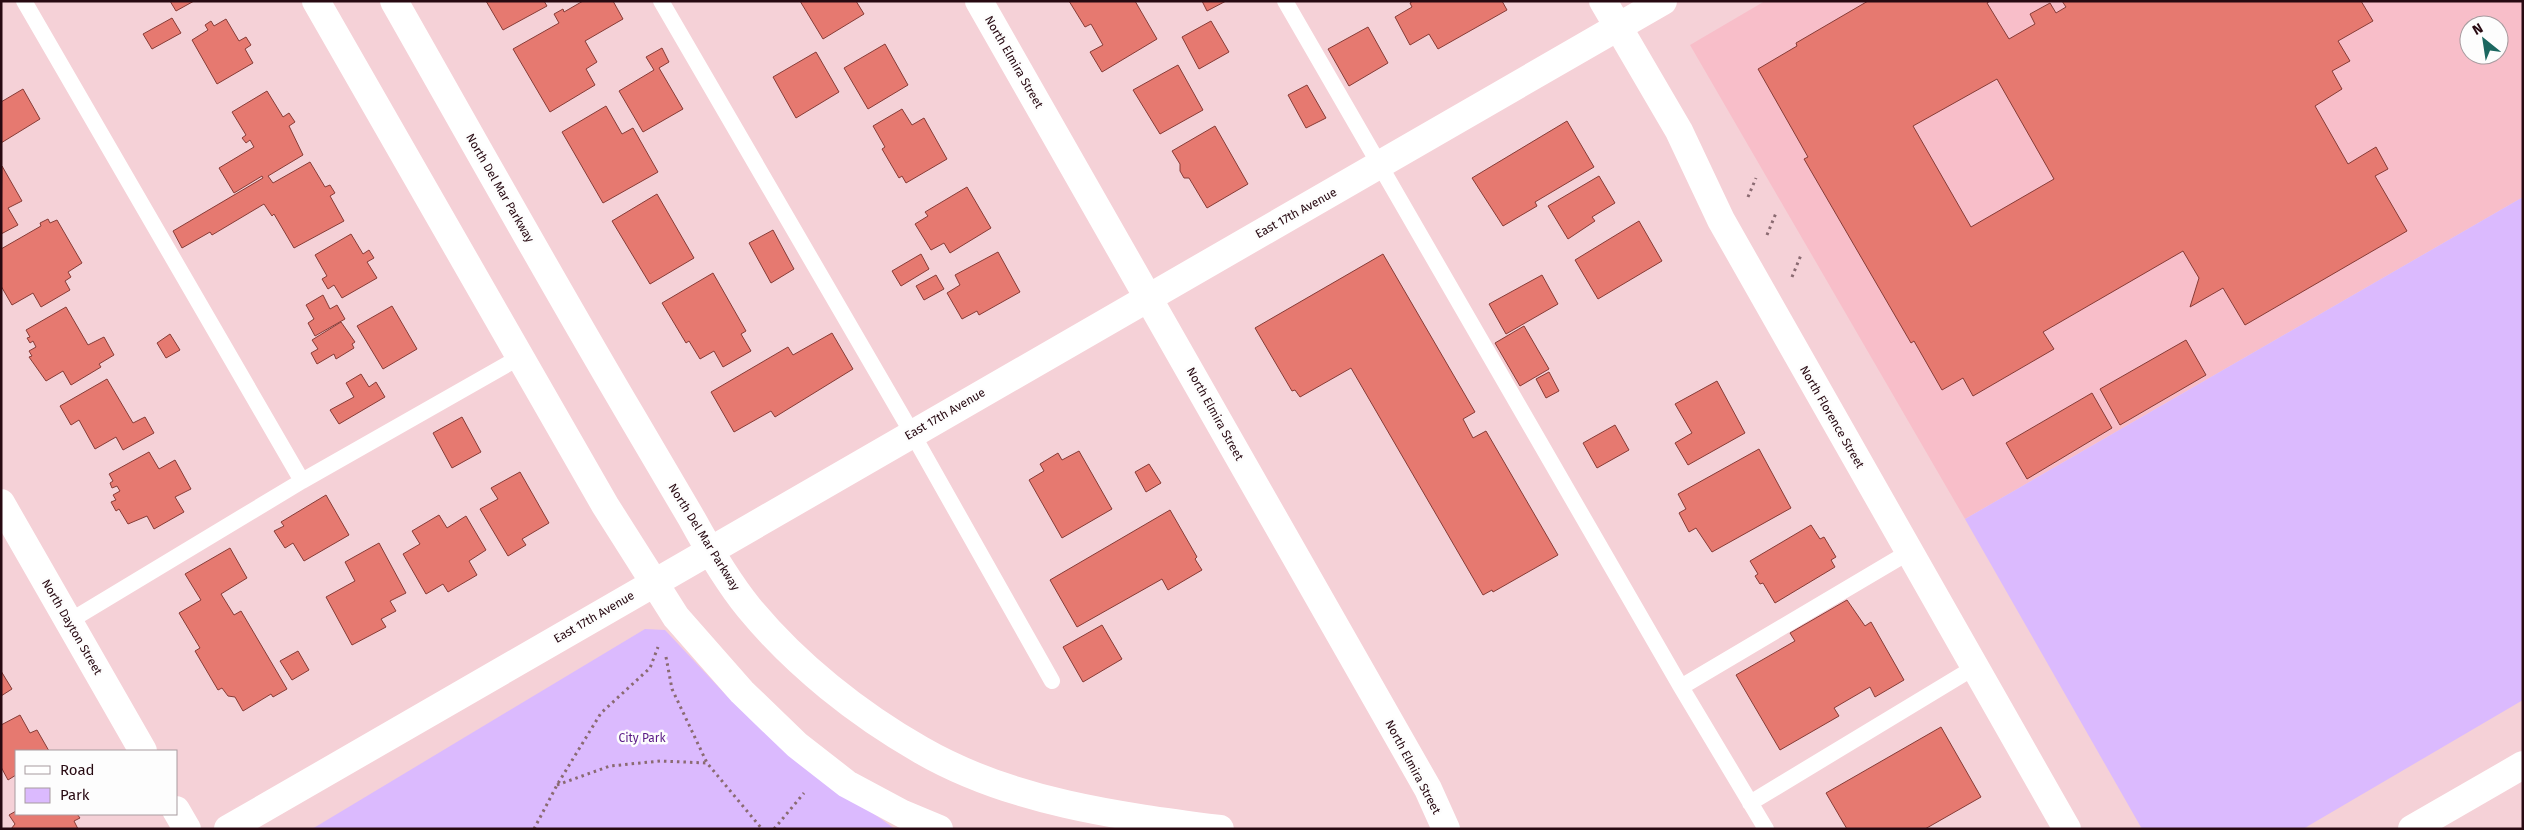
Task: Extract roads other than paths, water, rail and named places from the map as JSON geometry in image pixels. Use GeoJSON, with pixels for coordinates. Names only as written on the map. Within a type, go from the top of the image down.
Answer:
{"type":"FeatureCollection","features":[{"type":"Feature","properties":{"kind":"street"},"geometry":{"type":"LineString","coordinates":[[316,1],[652,583],[676,617],[742,692],[796,745],[846,784],[903,814],[939,829]]}},
{"type":"Feature","properties":{"kind":"street","name":"North Del Mar Parkway"},"geometry":{"type":"LineString","coordinates":[[394,1],[590,347],[709,550],[748,608],[782,644],[821,680],[869,716],[922,751],[972,774],[1038,797],[1125,817],[1220,829]]}},
{"type":"Feature","properties":{"kind":"street","name":"North Elmira Street"},"geometry":{"type":"LineString","coordinates":[[979,1],[1149,296],[1428,789],[1446,829]]}},
{"type":"Feature","properties":{"kind":"street","name":"North Florence Street"},"geometry":{"type":"LineString","coordinates":[[1602,1],[1679,131],[1721,220],[1975,667],[2060,826]]}},
{"type":"Feature","properties":{"kind":"street","name":"East 17th Avenue"},"geometry":{"type":"LineString","coordinates":[[228,829],[1663,1]]}},
{"type":"Feature","properties":{"kind":"street","name":"North Dayton Street"},"geometry":{"type":"LineString","coordinates":[[1,503],[141,750]]}},
{"type":"Feature","properties":{"kind":"street"},"geometry":{"type":"LineString","coordinates":[[2412,829],[2523,765]]}},
{"type":"Feature","properties":{"kind":"street"},"geometry":{"type":"LineString","coordinates":[[178,813],[187,829]]}},
{"type":"Feature","properties":{"kind":"lane"},"geometry":{"type":"LineString","coordinates":[[24,1],[302,481]]}},
{"type":"Feature","properties":{"kind":"lane"},"geometry":{"type":"LineString","coordinates":[[661,1],[912,433],[1052,681]]}},
{"type":"Feature","properties":{"kind":"lane"},"geometry":{"type":"LineString","coordinates":[[1285,1],[1681,687],[1766,829]]}},
{"type":"Feature","properties":{"kind":"lane"},"geometry":{"type":"LineString","coordinates":[[68,622],[302,481],[520,357]]}},
{"type":"Feature","properties":{"kind":"lane"},"geometry":{"type":"LineString","coordinates":[[1681,687],[1909,552]]}},
{"type":"Feature","properties":{"kind":"lane"},"geometry":{"type":"LineString","coordinates":[[1750,803],[1975,667]]}},
{"type":"Feature","properties":{"kind":"park label","name":"City Park"},"geometry":{"type":"Point","coordinates":[642,738]}}]}
